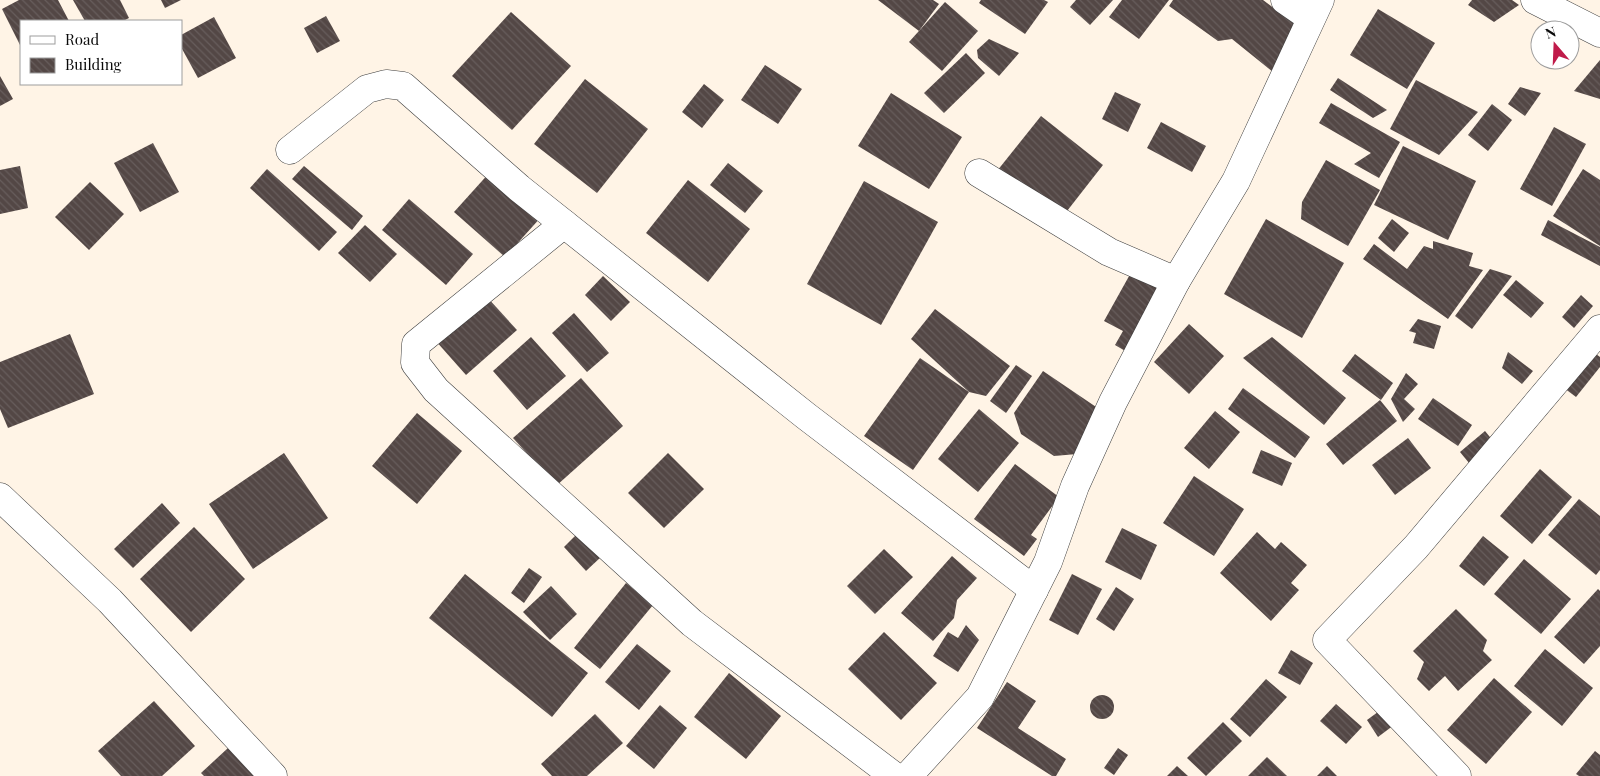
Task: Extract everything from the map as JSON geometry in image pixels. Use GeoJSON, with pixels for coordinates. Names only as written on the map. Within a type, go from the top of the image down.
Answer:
{"type":"FeatureCollection","features":[{"type":"Feature","properties":{"kind":"street"},"geometry":{"type":"LineString","coordinates":[[908,776],[980,697],[1048,562],[1075,486],[1110,410],[1176,281],[1236,182],[1315,9],[1285,0]]}},
{"type":"Feature","properties":{"kind":"street"},"geometry":{"type":"LineString","coordinates":[[1535,0],[1600,33]]}},
{"type":"Feature","properties":{"kind":"street"},"geometry":{"type":"LineString","coordinates":[[290,150],[367,89],[386,84],[403,86],[519,188],[564,224],[806,416],[1034,590]]}},
{"type":"Feature","properties":{"kind":"street"},"geometry":{"type":"LineString","coordinates":[[979,173],[1109,252],[1176,281]]}},
{"type":"Feature","properties":{"kind":"street"},"geometry":{"type":"LineString","coordinates":[[564,224],[416,344],[415,364],[436,390],[692,623],[894,776]]}},
{"type":"Feature","properties":{"kind":"street"},"geometry":{"type":"LineString","coordinates":[[1458,776],[1327,640],[1416,547],[1600,329]]}},
{"type":"Feature","properties":{"kind":"street"},"geometry":{"type":"LineString","coordinates":[[0,497],[110,601],[273,776]]}},
{"type":"Feature","properties":{"kind":"building"},"geometry":{"type":"Polygon","coordinates":[[[19,0],[58,0],[68,20],[20,20],[20,45],[2,9],[19,0]]]}},
{"type":"Feature","properties":{"kind":"building"},"geometry":{"type":"Polygon","coordinates":[[[73,0],[120,0],[129,18],[125,20],[84,20],[73,0]]]}},
{"type":"Feature","properties":{"kind":"building"},"geometry":{"type":"Polygon","coordinates":[[[161,0],[181,0],[165,8],[161,0]]]}},
{"type":"Feature","properties":{"kind":"building"},"geometry":{"type":"Polygon","coordinates":[[[878,0],[933,0],[939,4],[919,31],[878,0]]]}},
{"type":"Feature","properties":{"kind":"building"},"geometry":{"type":"Polygon","coordinates":[[[981,0],[1044,0],[1048,2],[1025,34],[979,3],[981,0]]]}},
{"type":"Feature","properties":{"kind":"building"},"geometry":{"type":"Polygon","coordinates":[[[1076,0],[1113,0],[1090,25],[1070,7],[1076,0]]]}},
{"type":"Feature","properties":{"kind":"building"},"geometry":{"type":"Polygon","coordinates":[[[1122,0],[1169,0],[1139,39],[1109,17],[1122,0]]]}},
{"type":"Feature","properties":{"kind":"building"},"geometry":{"type":"Polygon","coordinates":[[[1173,0],[1263,0],[1301,29],[1278,76],[1232,39],[1218,41],[1169,6],[1173,0]]]}},
{"type":"Feature","properties":{"kind":"building"},"geometry":{"type":"Polygon","coordinates":[[[1472,0],[1512,0],[1519,5],[1494,22],[1468,5],[1472,0]]]}},
{"type":"Feature","properties":{"kind":"building"},"geometry":{"type":"Polygon","coordinates":[[[945,2],[978,31],[942,71],[909,42],[945,2]]]}},
{"type":"Feature","properties":{"kind":"building"},"geometry":{"type":"Polygon","coordinates":[[[1378,9],[1435,43],[1407,89],[1350,55],[1378,9]]]}},
{"type":"Feature","properties":{"kind":"building"},"geometry":{"type":"Polygon","coordinates":[[[511,12],[571,66],[512,130],[452,76],[511,12]]]}},
{"type":"Feature","properties":{"kind":"building"},"geometry":{"type":"Polygon","coordinates":[[[326,16],[340,41],[317,53],[304,28],[326,16]]]}},
{"type":"Feature","properties":{"kind":"building"},"geometry":{"type":"Polygon","coordinates":[[[214,17],[236,58],[198,78],[182,49],[182,34],[214,17]]]}},
{"type":"Feature","properties":{"kind":"building"},"geometry":{"type":"Polygon","coordinates":[[[989,39],[1019,53],[999,76],[978,58],[977,50],[989,39]]]}},
{"type":"Feature","properties":{"kind":"building"},"geometry":{"type":"Polygon","coordinates":[[[966,53],[985,73],[944,113],[924,93],[966,53]]]}},
{"type":"Feature","properties":{"kind":"building"},"geometry":{"type":"Polygon","coordinates":[[[1600,60],[1600,99],[1574,91],[1600,60]]]}},
{"type":"Feature","properties":{"kind":"building"},"geometry":{"type":"Polygon","coordinates":[[[765,65],[802,89],[778,124],[741,100],[765,65]]]}},
{"type":"Feature","properties":{"kind":"building"},"geometry":{"type":"Polygon","coordinates":[[[0,76],[13,99],[0,106],[0,76]]]}},
{"type":"Feature","properties":{"kind":"building"},"geometry":{"type":"Polygon","coordinates":[[[1338,78],[1387,110],[1373,118],[1330,90],[1338,78]]]}},
{"type":"Feature","properties":{"kind":"building"},"geometry":{"type":"Polygon","coordinates":[[[585,79],[648,129],[597,193],[534,144],[585,79]]]}},
{"type":"Feature","properties":{"kind":"building"},"geometry":{"type":"Polygon","coordinates":[[[1416,80],[1478,112],[1439,155],[1390,129],[1416,80]]]}},
{"type":"Feature","properties":{"kind":"building"},"geometry":{"type":"Polygon","coordinates":[[[704,84],[724,100],[702,128],[682,112],[704,84]]]}},
{"type":"Feature","properties":{"kind":"building"},"geometry":{"type":"Polygon","coordinates":[[[1520,87],[1541,93],[1525,116],[1508,104],[1520,87]]]}},
{"type":"Feature","properties":{"kind":"building"},"geometry":{"type":"Polygon","coordinates":[[[1115,92],[1141,104],[1128,132],[1102,119],[1115,92]]]}},
{"type":"Feature","properties":{"kind":"building"},"geometry":{"type":"Polygon","coordinates":[[[891,93],[962,137],[929,189],[858,146],[891,93]]]}},
{"type":"Feature","properties":{"kind":"building"},"geometry":{"type":"Polygon","coordinates":[[[1331,103],[1400,142],[1379,178],[1354,164],[1371,153],[1319,123],[1331,103]]]}},
{"type":"Feature","properties":{"kind":"building"},"geometry":{"type":"Polygon","coordinates":[[[1492,104],[1512,120],[1488,151],[1468,135],[1492,104]]]}},
{"type":"Feature","properties":{"kind":"building"},"geometry":{"type":"Polygon","coordinates":[[[1041,116],[1103,165],[1060,220],[997,171],[1041,116]]]}},
{"type":"Feature","properties":{"kind":"building"},"geometry":{"type":"Polygon","coordinates":[[[1161,122],[1206,146],[1192,172],[1147,148],[1161,122]]]}},
{"type":"Feature","properties":{"kind":"building"},"geometry":{"type":"Polygon","coordinates":[[[1554,127],[1586,144],[1552,206],[1520,189],[1554,127]]]}},
{"type":"Feature","properties":{"kind":"building"},"geometry":{"type":"Polygon","coordinates":[[[153,143],[179,192],[140,212],[114,163],[153,143]]]}},
{"type":"Feature","properties":{"kind":"building"},"geometry":{"type":"Polygon","coordinates":[[[1403,146],[1476,181],[1448,240],[1374,205],[1403,146]]]}},
{"type":"Feature","properties":{"kind":"building"},"geometry":{"type":"Polygon","coordinates":[[[1326,160],[1380,190],[1348,246],[1301,219],[1302,202],[1326,160]]]}},
{"type":"Feature","properties":{"kind":"building"},"geometry":{"type":"Polygon","coordinates":[[[728,163],[763,191],[745,213],[710,185],[728,163]]]}},
{"type":"Feature","properties":{"kind":"building"},"geometry":{"type":"Polygon","coordinates":[[[20,166],[28,208],[0,214],[0,170],[20,166]]]}},
{"type":"Feature","properties":{"kind":"building"},"geometry":{"type":"Polygon","coordinates":[[[304,166],[363,216],[352,230],[292,179],[304,166]]]}},
{"type":"Feature","properties":{"kind":"building"},"geometry":{"type":"Polygon","coordinates":[[[267,169],[337,232],[319,251],[250,188],[267,169]]]}},
{"type":"Feature","properties":{"kind":"building"},"geometry":{"type":"Polygon","coordinates":[[[1583,169],[1600,180],[1600,246],[1553,216],[1583,169]]]}},
{"type":"Feature","properties":{"kind":"building"},"geometry":{"type":"Polygon","coordinates":[[[491,171],[542,216],[505,257],[454,212],[491,171]]]}},
{"type":"Feature","properties":{"kind":"building"},"geometry":{"type":"Polygon","coordinates":[[[688,180],[750,229],[708,282],[646,233],[688,180]]]}},
{"type":"Feature","properties":{"kind":"building"},"geometry":{"type":"Polygon","coordinates":[[[864,181],[938,222],[881,325],[807,284],[864,181]]]}},
{"type":"Feature","properties":{"kind":"building"},"geometry":{"type":"Polygon","coordinates":[[[90,182],[124,214],[89,250],[55,217],[90,182]]]}},
{"type":"Feature","properties":{"kind":"building"},"geometry":{"type":"Polygon","coordinates":[[[409,199],[473,254],[446,285],[382,230],[409,199]]]}},
{"type":"Feature","properties":{"kind":"building"},"geometry":{"type":"Polygon","coordinates":[[[1266,219],[1344,263],[1302,338],[1224,294],[1266,219]]]}},
{"type":"Feature","properties":{"kind":"building"},"geometry":{"type":"Polygon","coordinates":[[[1392,219],[1409,233],[1394,252],[1378,238],[1392,219]]]}},
{"type":"Feature","properties":{"kind":"building"},"geometry":{"type":"Polygon","coordinates":[[[1548,220],[1600,247],[1600,266],[1541,235],[1548,220]]]}},
{"type":"Feature","properties":{"kind":"building"},"geometry":{"type":"Polygon","coordinates":[[[365,225],[397,254],[370,282],[338,253],[365,225]]]}},
{"type":"Feature","properties":{"kind":"building"},"geometry":{"type":"Polygon","coordinates":[[[1433,241],[1473,253],[1469,266],[1483,270],[1448,319],[1363,259],[1374,244],[1407,269],[1424,246],[1433,249],[1433,241]]]}},
{"type":"Feature","properties":{"kind":"building"},"geometry":{"type":"Polygon","coordinates":[[[1133,269],[1164,286],[1127,352],[1115,345],[1123,331],[1104,321],[1133,269]]]}},
{"type":"Feature","properties":{"kind":"building"},"geometry":{"type":"Polygon","coordinates":[[[1490,269],[1512,276],[1472,329],[1455,316],[1490,269]]]}},
{"type":"Feature","properties":{"kind":"building"},"geometry":{"type":"Polygon","coordinates":[[[603,276],[630,302],[611,321],[585,295],[603,276]]]}},
{"type":"Feature","properties":{"kind":"building"},"geometry":{"type":"Polygon","coordinates":[[[1516,280],[1544,303],[1531,318],[1503,295],[1516,280]]]}},
{"type":"Feature","properties":{"kind":"building"},"geometry":{"type":"Polygon","coordinates":[[[1581,295],[1593,306],[1574,328],[1562,317],[1581,295]]]}},
{"type":"Feature","properties":{"kind":"building"},"geometry":{"type":"Polygon","coordinates":[[[486,296],[517,330],[466,375],[435,340],[486,296]]]}},
{"type":"Feature","properties":{"kind":"building"},"geometry":{"type":"Polygon","coordinates":[[[935,309],[1010,366],[986,396],[969,392],[911,339],[935,309]]]}},
{"type":"Feature","properties":{"kind":"building"},"geometry":{"type":"Polygon","coordinates":[[[574,313],[609,353],[587,372],[552,333],[574,313]]]}},
{"type":"Feature","properties":{"kind":"building"},"geometry":{"type":"Polygon","coordinates":[[[1418,319],[1441,326],[1434,349],[1413,343],[1416,333],[1409,331],[1418,319]]]}},
{"type":"Feature","properties":{"kind":"building"},"geometry":{"type":"Polygon","coordinates":[[[1189,324],[1224,356],[1189,394],[1154,362],[1189,324]]]}},
{"type":"Feature","properties":{"kind":"building"},"geometry":{"type":"Polygon","coordinates":[[[70,334],[94,394],[8,428],[0,409],[0,362],[70,334]]]}},
{"type":"Feature","properties":{"kind":"building"},"geometry":{"type":"Polygon","coordinates":[[[531,337],[566,376],[527,410],[493,371],[531,337]]]}},
{"type":"Feature","properties":{"kind":"building"},"geometry":{"type":"Polygon","coordinates":[[[1272,337],[1346,398],[1324,425],[1243,358],[1272,337]]]}},
{"type":"Feature","properties":{"kind":"building"},"geometry":{"type":"Polygon","coordinates":[[[1592,351],[1600,357],[1600,367],[1576,397],[1564,388],[1592,351]]]}},
{"type":"Feature","properties":{"kind":"building"},"geometry":{"type":"Polygon","coordinates":[[[1508,352],[1533,371],[1522,384],[1502,368],[1508,352]]]}},
{"type":"Feature","properties":{"kind":"building"},"geometry":{"type":"Polygon","coordinates":[[[1355,354],[1393,383],[1381,400],[1342,371],[1355,354]]]}},
{"type":"Feature","properties":{"kind":"building"},"geometry":{"type":"Polygon","coordinates":[[[920,358],[969,392],[913,470],[864,436],[920,358]]]}},
{"type":"Feature","properties":{"kind":"building"},"geometry":{"type":"Polygon","coordinates":[[[1016,365],[1032,376],[1006,413],[990,401],[1016,365]]]}},
{"type":"Feature","properties":{"kind":"building"},"geometry":{"type":"Polygon","coordinates":[[[1043,371],[1105,413],[1077,454],[1054,456],[1021,434],[1014,413],[1043,371]]]}},
{"type":"Feature","properties":{"kind":"building"},"geometry":{"type":"Polygon","coordinates":[[[1406,373],[1418,384],[1404,399],[1415,409],[1403,422],[1391,399],[1406,373]]]}},
{"type":"Feature","properties":{"kind":"building"},"geometry":{"type":"Polygon","coordinates":[[[581,378],[623,426],[556,486],[513,438],[581,378]]]}},
{"type":"Feature","properties":{"kind":"building"},"geometry":{"type":"Polygon","coordinates":[[[1243,388],[1310,437],[1295,458],[1228,409],[1243,388]]]}},
{"type":"Feature","properties":{"kind":"building"},"geometry":{"type":"Polygon","coordinates":[[[1433,398],[1472,425],[1458,446],[1418,419],[1433,398]]]}},
{"type":"Feature","properties":{"kind":"building"},"geometry":{"type":"Polygon","coordinates":[[[1380,400],[1397,421],[1343,465],[1326,444],[1380,400]]]}},
{"type":"Feature","properties":{"kind":"building"},"geometry":{"type":"Polygon","coordinates":[[[979,409],[1019,443],[978,492],[938,459],[979,409]]]}},
{"type":"Feature","properties":{"kind":"building"},"geometry":{"type":"Polygon","coordinates":[[[1215,411],[1240,432],[1209,469],[1184,448],[1215,411]]]}},
{"type":"Feature","properties":{"kind":"building"},"geometry":{"type":"Polygon","coordinates":[[[417,413],[462,451],[417,504],[372,466],[417,413]]]}},
{"type":"Feature","properties":{"kind":"building"},"geometry":{"type":"Polygon","coordinates":[[[1485,431],[1494,442],[1469,463],[1460,452],[1485,431]]]}},
{"type":"Feature","properties":{"kind":"building"},"geometry":{"type":"Polygon","coordinates":[[[1408,438],[1431,468],[1395,495],[1372,465],[1408,438]]]}},
{"type":"Feature","properties":{"kind":"building"},"geometry":{"type":"Polygon","coordinates":[[[1261,450],[1292,463],[1282,486],[1252,473],[1261,450]]]}},
{"type":"Feature","properties":{"kind":"building"},"geometry":{"type":"Polygon","coordinates":[[[284,453],[328,518],[253,569],[209,504],[284,453]]]}},
{"type":"Feature","properties":{"kind":"building"},"geometry":{"type":"Polygon","coordinates":[[[668,453],[704,489],[664,528],[628,493],[668,453]]]}},
{"type":"Feature","properties":{"kind":"building"},"geometry":{"type":"Polygon","coordinates":[[[1015,464],[1059,497],[1031,535],[1037,539],[1024,556],[974,519],[1015,464]]]}},
{"type":"Feature","properties":{"kind":"building"},"geometry":{"type":"Polygon","coordinates":[[[1540,469],[1572,497],[1532,544],[1500,516],[1540,469]]]}},
{"type":"Feature","properties":{"kind":"building"},"geometry":{"type":"Polygon","coordinates":[[[1194,476],[1244,509],[1214,556],[1163,523],[1194,476]]]}},
{"type":"Feature","properties":{"kind":"building"},"geometry":{"type":"Polygon","coordinates":[[[1579,499],[1600,516],[1600,570],[1596,575],[1548,535],[1579,499]]]}},
{"type":"Feature","properties":{"kind":"building"},"geometry":{"type":"Polygon","coordinates":[[[162,503],[180,523],[133,568],[114,549],[162,503]]]}},
{"type":"Feature","properties":{"kind":"building"},"geometry":{"type":"Polygon","coordinates":[[[194,527],[245,579],[191,632],[140,579],[194,527]]]}},
{"type":"Feature","properties":{"kind":"building"},"geometry":{"type":"Polygon","coordinates":[[[1122,528],[1157,545],[1141,580],[1105,562],[1122,528]]]}},
{"type":"Feature","properties":{"kind":"building"},"geometry":{"type":"Polygon","coordinates":[[[579,532],[602,556],[586,571],[564,547],[579,532]]]}},
{"type":"Feature","properties":{"kind":"building"},"geometry":{"type":"Polygon","coordinates":[[[1257,532],[1275,549],[1281,542],[1307,565],[1291,583],[1299,590],[1271,621],[1220,573],[1257,532]]]}},
{"type":"Feature","properties":{"kind":"building"},"geometry":{"type":"Polygon","coordinates":[[[1483,536],[1509,557],[1484,586],[1459,566],[1483,536]]]}},
{"type":"Feature","properties":{"kind":"building"},"geometry":{"type":"Polygon","coordinates":[[[884,549],[913,577],[875,614],[847,586],[884,549]]]}},
{"type":"Feature","properties":{"kind":"building"},"geometry":{"type":"Polygon","coordinates":[[[952,556],[977,578],[957,600],[954,618],[933,641],[901,613],[952,556]]]}},
{"type":"Feature","properties":{"kind":"building"},"geometry":{"type":"Polygon","coordinates":[[[1524,559],[1571,599],[1541,634],[1494,594],[1524,559]]]}},
{"type":"Feature","properties":{"kind":"building"},"geometry":{"type":"Polygon","coordinates":[[[529,568],[542,577],[524,603],[511,593],[529,568]]]}},
{"type":"Feature","properties":{"kind":"building"},"geometry":{"type":"Polygon","coordinates":[[[465,574],[588,673],[552,717],[429,618],[465,574]]]}},
{"type":"Feature","properties":{"kind":"building"},"geometry":{"type":"Polygon","coordinates":[[[1072,574],[1102,589],[1078,635],[1049,620],[1072,574]]]}},
{"type":"Feature","properties":{"kind":"building"},"geometry":{"type":"Polygon","coordinates":[[[626,583],[653,605],[600,669],[574,648],[626,583]]]}},
{"type":"Feature","properties":{"kind":"building"},"geometry":{"type":"Polygon","coordinates":[[[551,586],[577,614],[550,640],[523,612],[551,586]]]}},
{"type":"Feature","properties":{"kind":"building"},"geometry":{"type":"Polygon","coordinates":[[[1116,587],[1134,599],[1114,631],[1096,619],[1116,587]]]}},
{"type":"Feature","properties":{"kind":"building"},"geometry":{"type":"Polygon","coordinates":[[[1598,589],[1600,591],[1600,646],[1584,664],[1554,637],[1598,589]]]}},
{"type":"Feature","properties":{"kind":"building"},"geometry":{"type":"Polygon","coordinates":[[[1456,609],[1487,640],[1483,651],[1492,660],[1458,691],[1445,676],[1429,691],[1417,679],[1424,662],[1413,651],[1456,609]]]}},
{"type":"Feature","properties":{"kind":"building"},"geometry":{"type":"Polygon","coordinates":[[[966,625],[979,640],[958,672],[933,656],[948,632],[958,638],[966,625]]]}},
{"type":"Feature","properties":{"kind":"building"},"geometry":{"type":"Polygon","coordinates":[[[884,632],[937,683],[901,720],[848,669],[884,632]]]}},
{"type":"Feature","properties":{"kind":"building"},"geometry":{"type":"Polygon","coordinates":[[[637,644],[671,671],[639,710],[605,682],[637,644]]]}},
{"type":"Feature","properties":{"kind":"building"},"geometry":{"type":"Polygon","coordinates":[[[1545,649],[1593,688],[1562,726],[1514,686],[1545,649]]]}},
{"type":"Feature","properties":{"kind":"building"},"geometry":{"type":"Polygon","coordinates":[[[1291,650],[1313,663],[1300,685],[1278,673],[1291,650]]]}},
{"type":"Feature","properties":{"kind":"building"},"geometry":{"type":"Polygon","coordinates":[[[729,673],[781,716],[746,759],[694,717],[729,673]]]}},
{"type":"Feature","properties":{"kind":"building"},"geometry":{"type":"Polygon","coordinates":[[[1494,678],[1532,712],[1486,764],[1447,730],[1494,678]]]}},
{"type":"Feature","properties":{"kind":"building"},"geometry":{"type":"Polygon","coordinates":[[[1266,679],[1287,697],[1250,737],[1230,719],[1266,679]]]}},
{"type":"Feature","properties":{"kind":"building"},"geometry":{"type":"Polygon","coordinates":[[[1007,682],[1036,701],[1018,728],[1066,759],[1056,776],[1052,776],[977,728],[1007,682]]]}},
{"type":"Feature","properties":{"kind":"building"},"geometry":{"type":"Polygon","coordinates":[[[1102,695],[1111,698],[1114,707],[1111,716],[1102,719],[1093,716],[1090,707],[1093,698],[1102,695]]]}},
{"type":"Feature","properties":{"kind":"building"},"geometry":{"type":"Polygon","coordinates":[[[154,701],[195,746],[162,776],[121,776],[98,751],[154,701]]]}},
{"type":"Feature","properties":{"kind":"building"},"geometry":{"type":"Polygon","coordinates":[[[1336,704],[1362,727],[1346,744],[1320,721],[1336,704]]]}},
{"type":"Feature","properties":{"kind":"building"},"geometry":{"type":"Polygon","coordinates":[[[660,705],[687,728],[654,769],[626,746],[660,705]]]}},
{"type":"Feature","properties":{"kind":"building"},"geometry":{"type":"Polygon","coordinates":[[[1382,709],[1394,725],[1378,737],[1367,720],[1382,709]]]}},
{"type":"Feature","properties":{"kind":"building"},"geometry":{"type":"Polygon","coordinates":[[[595,714],[623,743],[587,776],[552,776],[541,764],[595,714]]]}},
{"type":"Feature","properties":{"kind":"building"},"geometry":{"type":"Polygon","coordinates":[[[1223,722],[1242,741],[1206,776],[1187,758],[1223,722]]]}},
{"type":"Feature","properties":{"kind":"building"},"geometry":{"type":"Polygon","coordinates":[[[228,748],[254,776],[204,776],[201,773],[228,748]]]}},
{"type":"Feature","properties":{"kind":"building"},"geometry":{"type":"Polygon","coordinates":[[[1118,748],[1128,755],[1114,775],[1104,768],[1118,748]]]}},
{"type":"Feature","properties":{"kind":"building"},"geometry":{"type":"Polygon","coordinates":[[[1595,751],[1600,755],[1600,776],[1579,776],[1576,774],[1595,751]]]}},
{"type":"Feature","properties":{"kind":"building"},"geometry":{"type":"Polygon","coordinates":[[[1267,757],[1287,776],[1248,776],[1267,757]]]}},
{"type":"Feature","properties":{"kind":"building"},"geometry":{"type":"Polygon","coordinates":[[[1177,766],[1188,776],[1167,776],[1177,766]]]}},
{"type":"Feature","properties":{"kind":"building"},"geometry":{"type":"Polygon","coordinates":[[[1327,766],[1337,776],[1317,776],[1327,766]]]}}]}
